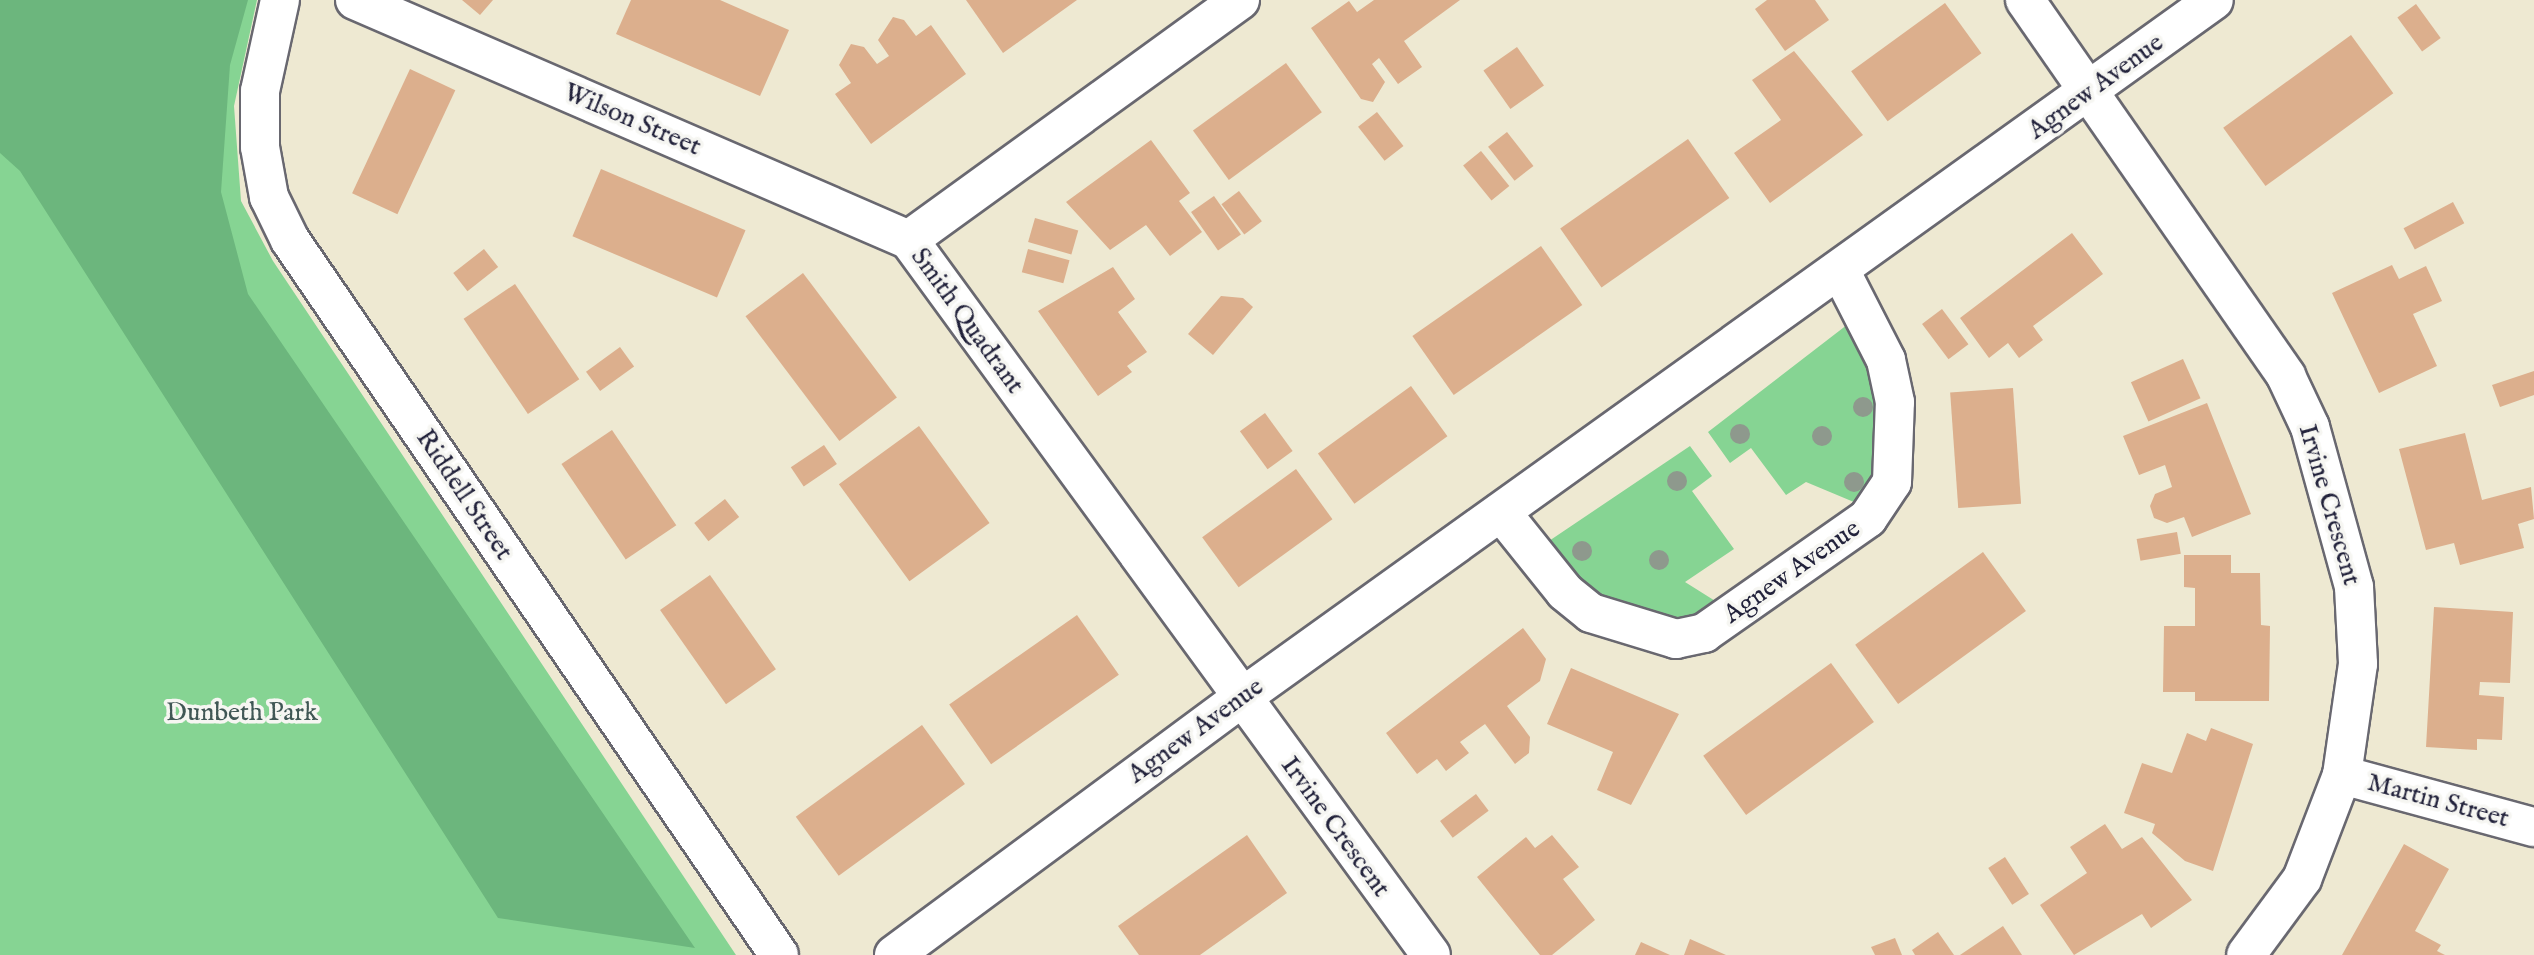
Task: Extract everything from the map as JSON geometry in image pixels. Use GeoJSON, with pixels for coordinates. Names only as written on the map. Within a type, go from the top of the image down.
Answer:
{"type":"FeatureCollection","features":[{"type":"Feature","properties":{"kind":"street","name":"Riddell Street"},"geometry":{"type":"LineString","coordinates":[[280,0],[260,91],[260,146],[269,197],[290,240],[779,955]]}},
{"type":"Feature","properties":{"kind":"street","name":"Wilson Street"},"geometry":{"type":"LineString","coordinates":[[355,0],[909,240]]}},
{"type":"Feature","properties":{"kind":"street","name":"Smith Quadrant"},"geometry":{"type":"LineString","coordinates":[[1240,0],[909,240],[1241,698]]}},
{"type":"Feature","properties":{"kind":"street"},"geometry":{"type":"LineString","coordinates":[[2025,0],[2092,91]]}},
{"type":"Feature","properties":{"kind":"street","name":"Agnew Avenue"},"geometry":{"type":"LineString","coordinates":[[894,955],[1241,698],[2092,91],[2214,0]]}},
{"type":"Feature","properties":{"kind":"street","name":"Irvine Crescent"},"geometry":{"type":"LineString","coordinates":[[2092,91],[2257,326],[2310,427],[2354,587],[2358,664],[2342,775],[2302,879],[2246,955]]}},
{"type":"Feature","properties":{"kind":"street","name":"Agnew Avenue"},"geometry":{"type":"LineString","coordinates":[[1501,512],[1565,592],[1591,613],[1676,639],[1704,633],[1868,518],[1892,482],[1895,402],[1886,360],[1840,270]]}},
{"type":"Feature","properties":{"kind":"street","name":"Irvine Crescent"},"geometry":{"type":"LineString","coordinates":[[1241,698],[1431,955]]}},
{"type":"Feature","properties":{"kind":"street","name":"Martin Street"},"geometry":{"type":"LineString","coordinates":[[2342,775],[2534,827]]}},
{"type":"Feature","properties":{"kind":"green space","name":"Dunbeth Park"},"geometry":{"type":"Polygon","coordinates":[[[0,0],[257,0],[234,106],[241,201],[273,261],[736,955],[0,955],[0,0]]]}},
{"type":"Feature","properties":{"kind":"green space"},"geometry":{"type":"Polygon","coordinates":[[[0,0],[248,0],[230,65],[221,192],[248,294],[695,948],[498,918],[20,171],[0,153],[0,0]]]}},
{"type":"Feature","properties":{"kind":"green space"},"geometry":{"type":"Polygon","coordinates":[[[1852,321],[1880,402],[1878,479],[1861,505],[1806,482],[1786,495],[1751,448],[1730,463],[1708,432],[1852,321]]]}},
{"type":"Feature","properties":{"kind":"green space"},"geometry":{"type":"Polygon","coordinates":[[[1690,446],[1712,476],[1692,491],[1734,549],[1685,582],[1720,604],[1694,618],[1667,621],[1598,599],[1546,543],[1690,446]]]}},
{"type":"Feature","properties":{"kind":"building"},"geometry":{"type":"Polygon","coordinates":[[[462,0],[493,0],[480,15],[462,0]]]}},
{"type":"Feature","properties":{"kind":"building"},"geometry":{"type":"Polygon","coordinates":[[[631,0],[720,0],[789,30],[760,96],[616,34],[631,0]]]}},
{"type":"Feature","properties":{"kind":"building"},"geometry":{"type":"Polygon","coordinates":[[[966,0],[1077,0],[1003,53],[966,0]]]}},
{"type":"Feature","properties":{"kind":"building"},"geometry":{"type":"Polygon","coordinates":[[[1374,0],[1460,0],[1404,41],[1422,67],[1398,84],[1379,58],[1372,64],[1385,82],[1373,102],[1361,99],[1311,28],[1349,1],[1357,12],[1374,0]]]}},
{"type":"Feature","properties":{"kind":"building"},"geometry":{"type":"Polygon","coordinates":[[[1767,0],[1815,0],[1829,20],[1785,51],[1755,9],[1767,0]]]}},
{"type":"Feature","properties":{"kind":"building"},"geometry":{"type":"Polygon","coordinates":[[[1945,3],[1981,53],[1888,121],[1851,71],[1945,3]]]}},
{"type":"Feature","properties":{"kind":"building"},"geometry":{"type":"Polygon","coordinates":[[[2416,4],[2441,38],[2422,51],[2397,18],[2416,4]]]}},
{"type":"Feature","properties":{"kind":"building"},"geometry":{"type":"Polygon","coordinates":[[[893,17],[904,20],[916,36],[931,25],[966,74],[871,144],[835,94],[851,83],[839,65],[851,44],[864,47],[877,64],[889,56],[878,40],[893,17]]]}},
{"type":"Feature","properties":{"kind":"building"},"geometry":{"type":"Polygon","coordinates":[[[2351,35],[2393,93],[2265,186],[2223,128],[2351,35]]]}},
{"type":"Feature","properties":{"kind":"building"},"geometry":{"type":"Polygon","coordinates":[[[1517,47],[1544,86],[1510,109],[1483,71],[1517,47]]]}},
{"type":"Feature","properties":{"kind":"building"},"geometry":{"type":"Polygon","coordinates":[[[1794,51],[1863,135],[1770,203],[1734,153],[1781,120],[1752,80],[1794,51]]]}},
{"type":"Feature","properties":{"kind":"building"},"geometry":{"type":"Polygon","coordinates":[[[1286,63],[1322,112],[1229,180],[1193,131],[1286,63]]]}},
{"type":"Feature","properties":{"kind":"building"},"geometry":{"type":"Polygon","coordinates":[[[410,69],[455,90],[397,214],[352,193],[410,69]]]}},
{"type":"Feature","properties":{"kind":"building"},"geometry":{"type":"Polygon","coordinates":[[[1377,112],[1403,146],[1385,161],[1358,127],[1377,112]]]}},
{"type":"Feature","properties":{"kind":"building"},"geometry":{"type":"Polygon","coordinates":[[[1507,132],[1533,166],[1515,181],[1488,147],[1507,132]]]}},
{"type":"Feature","properties":{"kind":"building"},"geometry":{"type":"Polygon","coordinates":[[[1688,139],[1729,198],[1602,287],[1560,228],[1688,139]]]}},
{"type":"Feature","properties":{"kind":"building"},"geometry":{"type":"Polygon","coordinates":[[[1151,140],[1190,193],[1179,201],[1202,232],[1170,256],[1146,225],[1110,250],[1066,202],[1151,140]]]}},
{"type":"Feature","properties":{"kind":"building"},"geometry":{"type":"Polygon","coordinates":[[[1481,151],[1509,186],[1491,200],[1463,165],[1481,151]]]}},
{"type":"Feature","properties":{"kind":"building"},"geometry":{"type":"Polygon","coordinates":[[[601,169],[746,230],[717,298],[572,236],[601,169]]]}},
{"type":"Feature","properties":{"kind":"building"},"geometry":{"type":"Polygon","coordinates":[[[1239,191],[1262,221],[1244,235],[1221,204],[1239,191]]]}},
{"type":"Feature","properties":{"kind":"building"},"geometry":{"type":"Polygon","coordinates":[[[1214,196],[1241,235],[1218,251],[1191,212],[1214,196]]]}},
{"type":"Feature","properties":{"kind":"building"},"geometry":{"type":"Polygon","coordinates":[[[2453,202],[2464,223],[2415,249],[2404,228],[2453,202]]]}},
{"type":"Feature","properties":{"kind":"building"},"geometry":{"type":"Polygon","coordinates":[[[1035,218],[1078,230],[1071,254],[1028,242],[1035,218]]]}},
{"type":"Feature","properties":{"kind":"building"},"geometry":{"type":"Polygon","coordinates":[[[2072,233],[2103,274],[2033,326],[2043,340],[2019,358],[2008,343],[1989,358],[1960,318],[2072,233]]]}},
{"type":"Feature","properties":{"kind":"building"},"geometry":{"type":"Polygon","coordinates":[[[1541,246],[1582,305],[1454,395],[1412,336],[1541,246]]]}},
{"type":"Feature","properties":{"kind":"building"},"geometry":{"type":"Polygon","coordinates":[[[484,249],[498,267],[467,291],[453,273],[484,249]]]}},
{"type":"Feature","properties":{"kind":"building"},"geometry":{"type":"Polygon","coordinates":[[[1028,249],[1070,260],[1063,283],[1022,272],[1028,249]]]}},
{"type":"Feature","properties":{"kind":"building"},"geometry":{"type":"Polygon","coordinates":[[[2392,265],[2399,279],[2426,266],[2442,301],[2413,314],[2437,366],[2379,393],[2332,293],[2392,265]]]}},
{"type":"Feature","properties":{"kind":"building"},"geometry":{"type":"Polygon","coordinates":[[[1113,267],[1135,299],[1118,312],[1147,352],[1127,366],[1132,372],[1098,396],[1038,311],[1113,267]]]}},
{"type":"Feature","properties":{"kind":"building"},"geometry":{"type":"Polygon","coordinates":[[[803,273],[897,398],[839,441],[745,316],[803,273]]]}},
{"type":"Feature","properties":{"kind":"building"},"geometry":{"type":"Polygon","coordinates":[[[515,284],[579,379],[528,414],[464,319],[515,284]]]}},
{"type":"Feature","properties":{"kind":"building"},"geometry":{"type":"Polygon","coordinates":[[[1221,296],[1243,298],[1253,307],[1213,355],[1188,334],[1221,296]]]}},
{"type":"Feature","properties":{"kind":"building"},"geometry":{"type":"Polygon","coordinates":[[[1942,309],[1968,344],[1949,359],[1922,324],[1942,309]]]}},
{"type":"Feature","properties":{"kind":"building"},"geometry":{"type":"Polygon","coordinates":[[[620,347],[634,366],[600,391],[586,372],[620,347]]]}},
{"type":"Feature","properties":{"kind":"building"},"geometry":{"type":"Polygon","coordinates":[[[2183,359],[2200,398],[2148,421],[2131,382],[2183,359]]]}},
{"type":"Feature","properties":{"kind":"building"},"geometry":{"type":"Polygon","coordinates":[[[2534,371],[2534,395],[2500,407],[2492,385],[2534,371]]]}},
{"type":"Feature","properties":{"kind":"building"},"geometry":{"type":"Polygon","coordinates":[[[1411,386],[1447,436],[1354,504],[1318,454],[1411,386]]]}},
{"type":"Feature","properties":{"kind":"building"},"geometry":{"type":"Polygon","coordinates":[[[2013,388],[2021,504],[1958,508],[1950,392],[2013,388]]]}},
{"type":"Feature","properties":{"kind":"building"},"geometry":{"type":"Polygon","coordinates":[[[2207,403],[2251,514],[2192,537],[2184,517],[2167,523],[2154,518],[2150,506],[2155,494],[2172,487],[2165,465],[2139,475],[2123,436],[2207,403]]]}},
{"type":"Feature","properties":{"kind":"building"},"geometry":{"type":"Polygon","coordinates":[[[1265,413],[1293,451],[1268,469],[1240,431],[1265,413]]]}},
{"type":"Feature","properties":{"kind":"building"},"geometry":{"type":"Polygon","coordinates":[[[919,426],[990,523],[909,581],[839,484],[919,426]]]}},
{"type":"Feature","properties":{"kind":"building"},"geometry":{"type":"Polygon","coordinates":[[[612,430],[676,525],[626,559],[561,464],[612,430]]]}},
{"type":"Feature","properties":{"kind":"building"},"geometry":{"type":"Polygon","coordinates":[[[2465,433],[2482,500],[2531,487],[2534,519],[2518,524],[2524,548],[2460,565],[2454,543],[2426,550],[2399,449],[2465,433]]]}},
{"type":"Feature","properties":{"kind":"building"},"geometry":{"type":"Polygon","coordinates":[[[824,445],[837,464],[804,486],[791,467],[824,445]]]}},
{"type":"Feature","properties":{"kind":"building"},"geometry":{"type":"Polygon","coordinates":[[[1296,469],[1332,519],[1239,587],[1202,537],[1296,469]]]}},
{"type":"Feature","properties":{"kind":"building"},"geometry":{"type":"Polygon","coordinates":[[[725,499],[739,517],[708,541],[694,523],[725,499]]]}},
{"type":"Feature","properties":{"kind":"building"},"geometry":{"type":"Polygon","coordinates":[[[2177,532],[2181,554],[2140,561],[2137,539],[2177,532]]]}},
{"type":"Feature","properties":{"kind":"building"},"geometry":{"type":"Polygon","coordinates":[[[1983,552],[2026,611],[1898,704],[1855,645],[1983,552]]]}},
{"type":"Feature","properties":{"kind":"building"},"geometry":{"type":"Polygon","coordinates":[[[2184,555],[2231,555],[2231,573],[2260,573],[2261,625],[2270,626],[2269,701],[2195,701],[2195,692],[2163,692],[2164,626],[2195,626],[2195,588],[2184,587],[2184,555]]]}},
{"type":"Feature","properties":{"kind":"building"},"geometry":{"type":"Polygon","coordinates":[[[710,575],[776,669],[726,704],[660,610],[710,575]]]}},
{"type":"Feature","properties":{"kind":"building"},"geometry":{"type":"Polygon","coordinates":[[[2434,607],[2513,612],[2510,683],[2480,682],[2479,695],[2504,697],[2502,740],[2477,739],[2477,750],[2426,747],[2434,607]]]}},
{"type":"Feature","properties":{"kind":"building"},"geometry":{"type":"Polygon","coordinates":[[[1077,615],[1119,675],[991,764],[949,704],[1077,615]]]}},
{"type":"Feature","properties":{"kind":"building"},"geometry":{"type":"Polygon","coordinates":[[[1523,628],[1546,659],[1540,681],[1507,706],[1530,737],[1529,753],[1515,764],[1485,724],[1460,742],[1469,753],[1446,771],[1437,759],[1417,774],[1386,733],[1523,628]]]}},
{"type":"Feature","properties":{"kind":"building"},"geometry":{"type":"Polygon","coordinates":[[[1831,663],[1874,722],[1746,815],[1703,756],[1831,663]]]}},
{"type":"Feature","properties":{"kind":"building"},"geometry":{"type":"Polygon","coordinates":[[[1571,668],[1679,714],[1631,805],[1597,790],[1613,752],[1547,724],[1571,668]]]}},
{"type":"Feature","properties":{"kind":"building"},"geometry":{"type":"Polygon","coordinates":[[[922,725],[965,784],[839,876],[796,817],[922,725]]]}},
{"type":"Feature","properties":{"kind":"building"},"geometry":{"type":"Polygon","coordinates":[[[2211,728],[2253,744],[2213,871],[2185,861],[2152,833],[2155,824],[2124,813],[2142,763],[2172,773],[2187,733],[2206,741],[2211,728]]]}},
{"type":"Feature","properties":{"kind":"building"},"geometry":{"type":"Polygon","coordinates":[[[1476,794],[1489,811],[1453,838],[1440,821],[1476,794]]]}},
{"type":"Feature","properties":{"kind":"building"},"geometry":{"type":"Polygon","coordinates":[[[2105,824],[2122,849],[2142,837],[2192,900],[2151,928],[2142,914],[2074,955],[2040,905],[2087,873],[2070,847],[2105,824]]]}},
{"type":"Feature","properties":{"kind":"building"},"geometry":{"type":"Polygon","coordinates":[[[1247,835],[1287,893],[1200,955],[1139,955],[1118,926],[1247,835]]]}},
{"type":"Feature","properties":{"kind":"building"},"geometry":{"type":"Polygon","coordinates":[[[1552,835],[1579,867],[1563,879],[1595,920],[1552,955],[1540,955],[1477,877],[1526,837],[1535,848],[1552,835]]]}},
{"type":"Feature","properties":{"kind":"building"},"geometry":{"type":"Polygon","coordinates":[[[2404,844],[2449,869],[2415,931],[2441,945],[2437,951],[2445,955],[2342,955],[2404,844]]]}},
{"type":"Feature","properties":{"kind":"building"},"geometry":{"type":"Polygon","coordinates":[[[2005,857],[2029,894],[2012,905],[1988,868],[2005,857]]]}},
{"type":"Feature","properties":{"kind":"building"},"geometry":{"type":"Polygon","coordinates":[[[2003,926],[2022,955],[1960,955],[2003,926]]]}},
{"type":"Feature","properties":{"kind":"building"},"geometry":{"type":"Polygon","coordinates":[[[1938,932],[1954,955],[1915,955],[1912,950],[1938,932]]]}},
{"type":"Feature","properties":{"kind":"building"},"geometry":{"type":"Polygon","coordinates":[[[1895,938],[1902,955],[1875,955],[1871,947],[1895,938]]]}},
{"type":"Feature","properties":{"kind":"building"},"geometry":{"type":"Polygon","coordinates":[[[1690,939],[1726,955],[1684,955],[1690,939]]]}},
{"type":"Feature","properties":{"kind":"building"},"geometry":{"type":"Polygon","coordinates":[[[1641,942],[1670,955],[1635,955],[1641,942]]]}}]}
